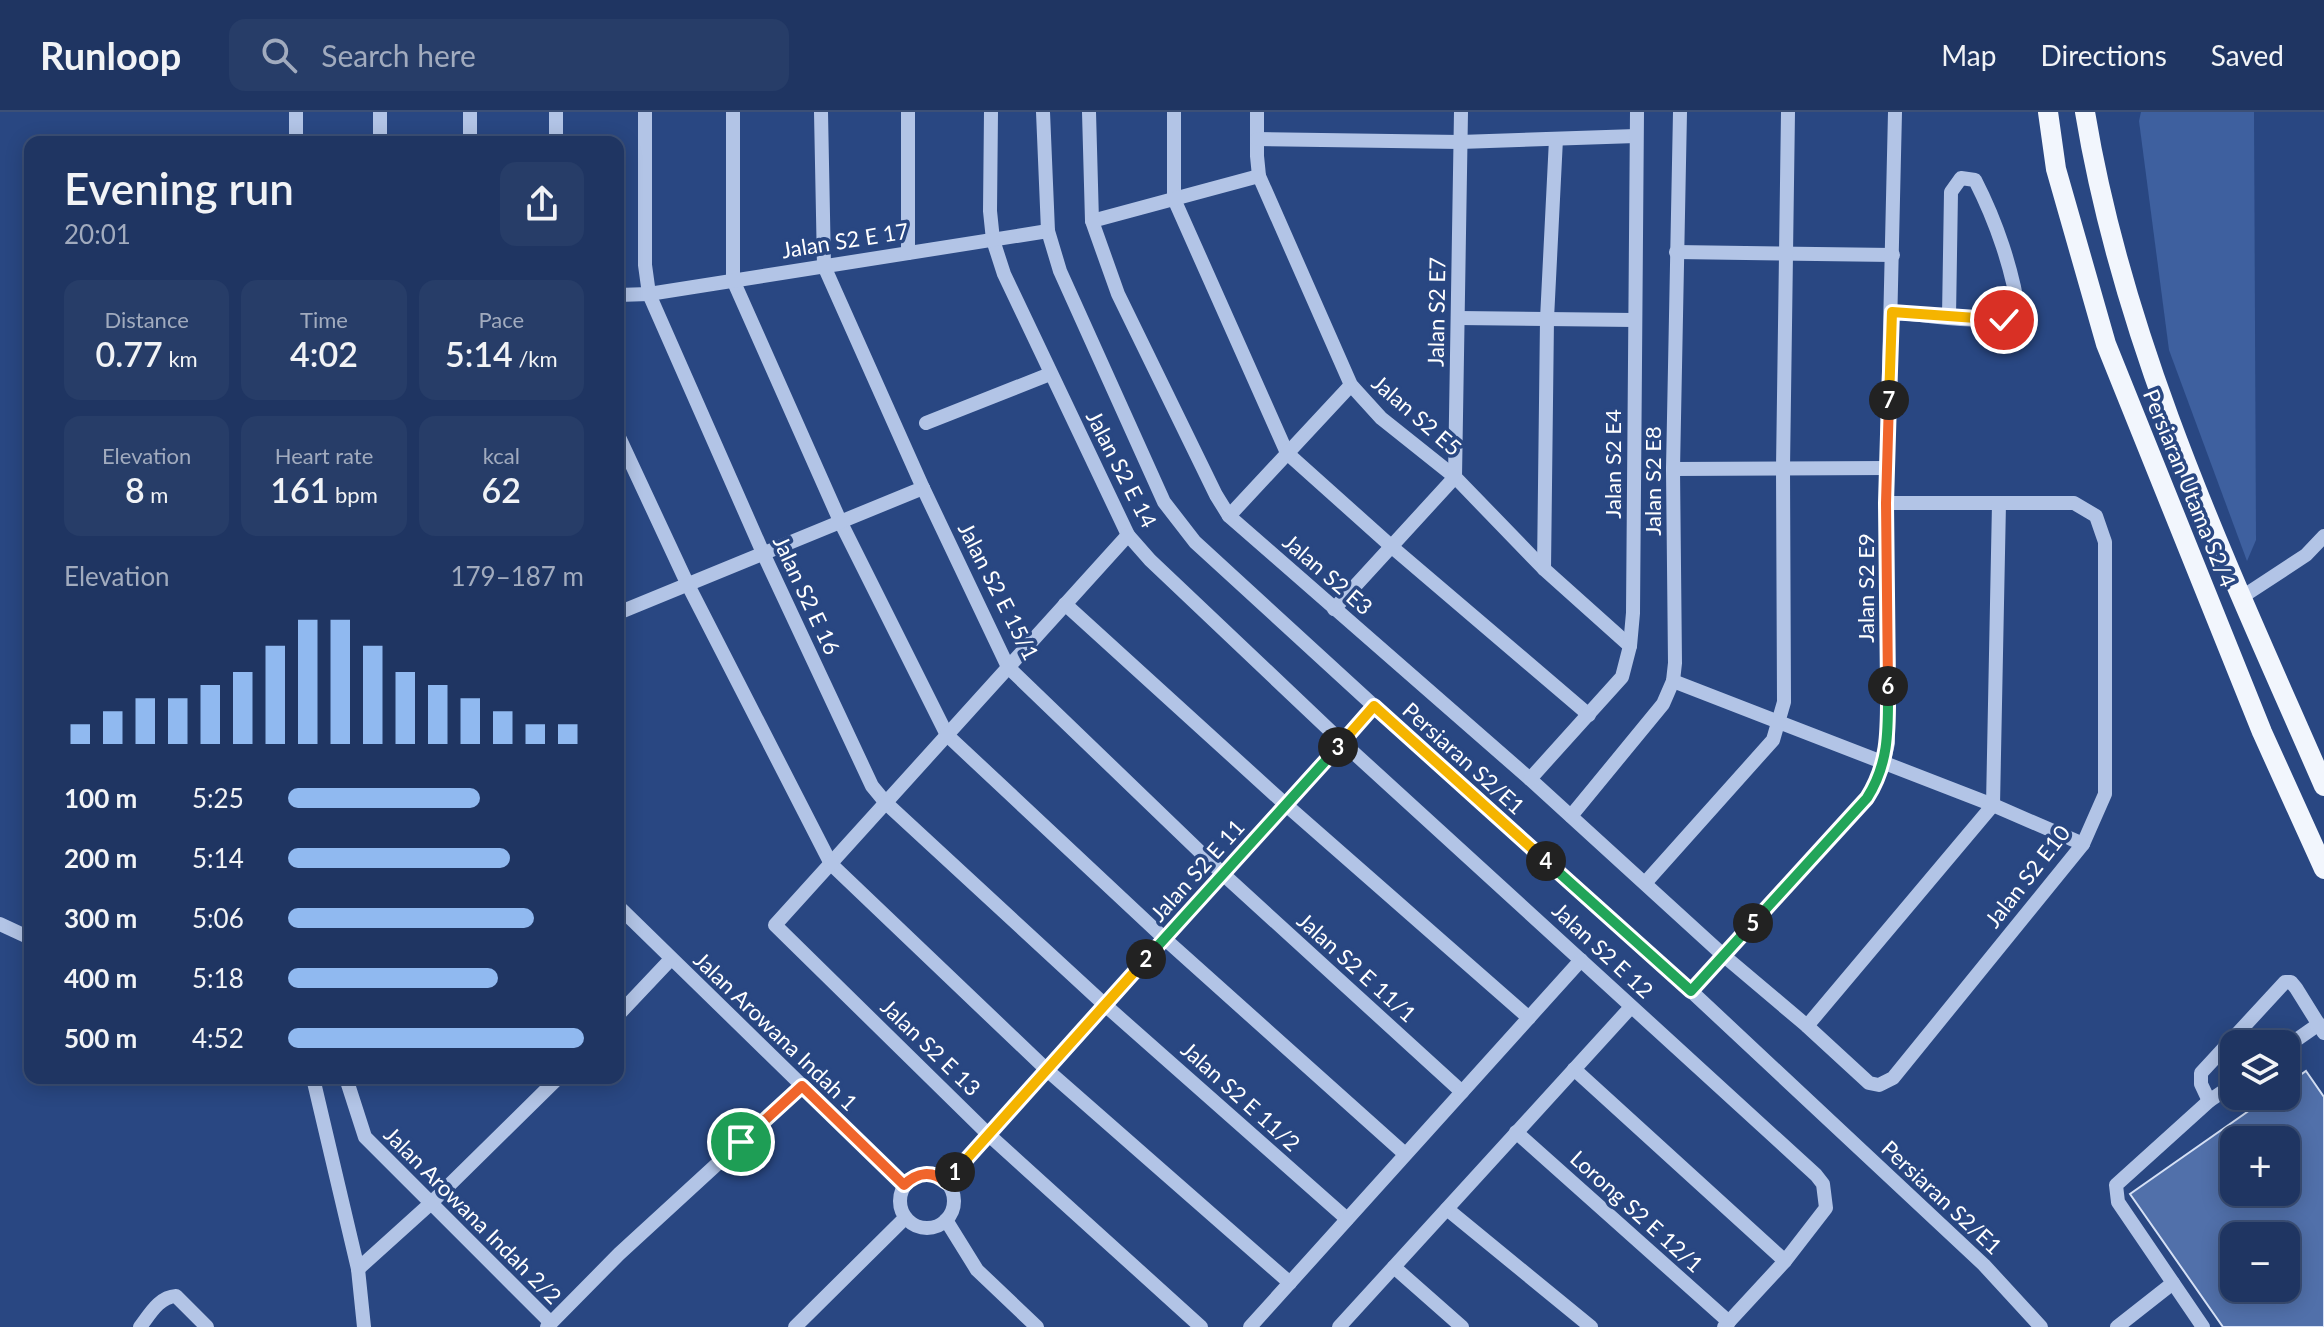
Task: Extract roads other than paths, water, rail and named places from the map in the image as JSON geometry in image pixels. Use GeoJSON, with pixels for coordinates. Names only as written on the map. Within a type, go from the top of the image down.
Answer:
{"type":"FeatureCollection","features":[{"type":"Feature","properties":{"kind":"main road"},"geometry":{"type":"LineString","coordinates":[[2036,112],[2056,169]]}},
{"type":"Feature","properties":{"kind":"main road","name":"Persiaran Utama S2/4"},"geometry":{"type":"LineString","coordinates":[[2048,112],[2056,169],[2106,344],[2262,732],[2324,869]]}},
{"type":"Feature","properties":{"kind":"main road","name":"Persiaran Utama S2/4"},"geometry":{"type":"LineString","coordinates":[[2085,112],[2094,163],[2140,334],[2199,500],[2324,786]]}},
{"type":"Feature","properties":{"kind":"main road"},"geometry":{"type":"LineString","coordinates":[[2094,163],[2098,112]]}},
{"type":"Feature","properties":{"kind":"street"},"geometry":{"type":"LineString","coordinates":[[296,112],[296,136]]}},
{"type":"Feature","properties":{"kind":"street"},"geometry":{"type":"LineString","coordinates":[[380,112],[380,136]]}},
{"type":"Feature","properties":{"kind":"street"},"geometry":{"type":"LineString","coordinates":[[470,112],[470,136]]}},
{"type":"Feature","properties":{"kind":"street"},"geometry":{"type":"LineString","coordinates":[[556,112],[556,136]]}},
{"type":"Feature","properties":{"kind":"street","name":"Jalan S2 E 16"},"geometry":{"type":"LineString","coordinates":[[645,112],[645,265],[649,294],[763,553],[872,786],[886,803],[1105,1005]]}},
{"type":"Feature","properties":{"kind":"street"},"geometry":{"type":"LineString","coordinates":[[733,112],[733,280],[840,521],[947,735],[1165,939],[1405,1154]]}},
{"type":"Feature","properties":{"kind":"street"},"geometry":{"type":"LineString","coordinates":[[821,112],[824,266]]}},
{"type":"Feature","properties":{"kind":"street"},"geometry":{"type":"LineString","coordinates":[[908,112],[908,253]]}},
{"type":"Feature","properties":{"kind":"street","name":"Jalan S2 E 14"},"geometry":{"type":"LineString","coordinates":[[991,112],[990,211],[993,240],[1004,274],[1128,535],[1150,560],[1342,742]]}},
{"type":"Feature","properties":{"kind":"street","name":"Persiaran S2/E1"},"geometry":{"type":"LineString","coordinates":[[1043,112],[1044,193],[1048,231],[1060,271],[1164,502],[1195,542],[1691,991],[1984,1265],[2041,1327]]}},
{"type":"Feature","properties":{"kind":"street","name":"Jalan S2 E3"},"geometry":{"type":"LineString","coordinates":[[1089,112],[1092,221],[1118,294],[1229,516],[1646,882],[1723,955]]}},
{"type":"Feature","properties":{"kind":"street"},"geometry":{"type":"LineString","coordinates":[[1174,112],[1174,199],[1287,453],[1589,715]]}},
{"type":"Feature","properties":{"kind":"street","name":"Jalan S2 E5"},"geometry":{"type":"LineString","coordinates":[[1257,112],[1259,176],[1351,385],[1381,418],[1455,477],[1544,569],[1630,646]]}},
{"type":"Feature","properties":{"kind":"street","name":"Jalan S2 E7"},"geometry":{"type":"LineString","coordinates":[[1455,477],[1461,112]]}},
{"type":"Feature","properties":{"kind":"street","name":"Jalan S2 E4"},"geometry":{"type":"LineString","coordinates":[[1530,779],[1622,677],[1630,646],[1637,112]]}},
{"type":"Feature","properties":{"kind":"street","name":"Jalan S2 E8"},"geometry":{"type":"LineString","coordinates":[[1571,816],[1663,704],[1673,681],[1673,469],[1680,112]]}},
{"type":"Feature","properties":{"kind":"street"},"geometry":{"type":"LineString","coordinates":[[1646,882],[1773,740],[1784,702],[1783,468],[1788,112]]}},
{"type":"Feature","properties":{"kind":"street","name":"Jalan S2 E9"},"geometry":{"type":"LineString","coordinates":[[1691,991],[1867,798],[1877,783],[1884,762],[1888,743],[1886,503],[1895,112]]}},
{"type":"Feature","properties":{"kind":"street"},"geometry":{"type":"LineString","coordinates":[[1257,139],[1460,142],[1636,136]]}},
{"type":"Feature","properties":{"kind":"street"},"geometry":{"type":"LineString","coordinates":[[1544,569],[1547,319],[1556,139]]}},
{"type":"Feature","properties":{"kind":"street"},"geometry":{"type":"LineString","coordinates":[[1092,221],[1259,176]]}},
{"type":"Feature","properties":{"kind":"street"},"geometry":{"type":"LineString","coordinates":[[1892,312],[1949,317],[2004,320],[2019,315],[2016,292],[1987,202],[1975,180],[1961,178],[1951,192],[1949,317]]}},
{"type":"Feature","properties":{"kind":"street","name":"Jalan S2 E 17"},"geometry":{"type":"LineString","coordinates":[[624,295],[649,294],[1048,231]]}},
{"type":"Feature","properties":{"kind":"street"},"geometry":{"type":"LineString","coordinates":[[1676,252],[1893,255]]}},
{"type":"Feature","properties":{"kind":"street","name":"Jalan S2 E 15/1"},"geometry":{"type":"LineString","coordinates":[[824,266],[923,488],[1008,667],[1223,874]]}},
{"type":"Feature","properties":{"kind":"street"},"geometry":{"type":"LineString","coordinates":[[1459,318],[1634,320]]}},
{"type":"Feature","properties":{"kind":"street"},"geometry":{"type":"LineString","coordinates":[[926,423],[1050,374]]}},
{"type":"Feature","properties":{"kind":"street"},"geometry":{"type":"LineString","coordinates":[[1229,516],[1351,385]]}},
{"type":"Feature","properties":{"kind":"street"},"geometry":{"type":"LineString","coordinates":[[624,448],[687,583],[831,864],[1047,1070],[1290,1283]]}},
{"type":"Feature","properties":{"kind":"street"},"geometry":{"type":"LineString","coordinates":[[1673,469],[1887,468]]}},
{"type":"Feature","properties":{"kind":"street"},"geometry":{"type":"LineString","coordinates":[[1334,609],[1455,477]]}},
{"type":"Feature","properties":{"kind":"street"},"geometry":{"type":"LineString","coordinates":[[624,610],[923,488]]}},
{"type":"Feature","properties":{"kind":"street","name":"Jalan S2 E10"},"geometry":{"type":"LineString","coordinates":[[1723,955],[1869,1083],[1879,1085],[1893,1078],[2083,844],[2105,794],[2105,542],[2096,516],[2074,503],[1886,503]]}},
{"type":"Feature","properties":{"kind":"street"},"geometry":{"type":"LineString","coordinates":[[1807,1026],[1993,805],[1999,503]]}},
{"type":"Feature","properties":{"kind":"street"},"geometry":{"type":"LineString","coordinates":[[831,864],[1128,535]]}},
{"type":"Feature","properties":{"kind":"street"},"geometry":{"type":"LineString","coordinates":[[2242,597],[2306,555],[2324,536]]}},
{"type":"Feature","properties":{"kind":"street"},"geometry":{"type":"LineString","coordinates":[[1065,604],[1285,804],[1529,1018]]}},
{"type":"Feature","properties":{"kind":"street"},"geometry":{"type":"LineString","coordinates":[[1673,681],[1993,805],[2083,844]]}},
{"type":"Feature","properties":{"kind":"street","name":"Jalan S2 E 11"},"geometry":{"type":"LineString","coordinates":[[946,1182],[1374,706]]}},
{"type":"Feature","properties":{"kind":"street","name":"Jalan S2 E 12"},"geometry":{"type":"LineString","coordinates":[[1342,742],[1816,1175],[1823,1184],[1826,1208],[1785,1261]]}},
{"type":"Feature","properties":{"kind":"street","name":"Jalan S2 E 13"},"geometry":{"type":"LineString","coordinates":[[831,864],[775,925],[989,1135],[1201,1327]]}},
{"type":"Feature","properties":{"kind":"street","name":"Jalan S2 E 11/1"},"geometry":{"type":"LineString","coordinates":[[1223,874],[1462,1092]]}},
{"type":"Feature","properties":{"kind":"street","name":"Jalan Arowana Indah 1"},"geometry":{"type":"LineString","coordinates":[[624,912],[904,1185]]}},
{"type":"Feature","properties":{"kind":"street"},"geometry":{"type":"LineString","coordinates":[[0,924],[24,935]]}},
{"type":"Feature","properties":{"kind":"street"},"geometry":{"type":"LineString","coordinates":[[624,1009],[670,960]]}},
{"type":"Feature","properties":{"kind":"street"},"geometry":{"type":"LineString","coordinates":[[1250,1327],[1581,960]]}},
{"type":"Feature","properties":{"kind":"street"},"geometry":{"type":"LineString","coordinates":[[2209,1101],[2201,1084],[2201,1073],[2285,982],[2291,982],[2296,988],[2322,1028],[2300,1040]]}},
{"type":"Feature","properties":{"kind":"street","name":"Jalan S2 E 11/2"},"geometry":{"type":"LineString","coordinates":[[1105,1005],[1347,1219]]}},
{"type":"Feature","properties":{"kind":"street"},"geometry":{"type":"LineString","coordinates":[[1339,1327],[1631,1007]]}},
{"type":"Feature","properties":{"kind":"street"},"geometry":{"type":"LineString","coordinates":[[1574,1069],[1785,1261],[1726,1325]]}},
{"type":"Feature","properties":{"kind":"street"},"geometry":{"type":"LineString","coordinates":[[314,1084],[358,1269],[364,1327]]}},
{"type":"Feature","properties":{"kind":"street","name":"Jalan Arowana Indah 2/2"},"geometry":{"type":"LineString","coordinates":[[348,1084],[365,1137],[549,1325]]}},
{"type":"Feature","properties":{"kind":"street"},"geometry":{"type":"LineString","coordinates":[[358,1269],[430,1204],[548,1084]]}},
{"type":"Feature","properties":{"kind":"street"},"geometry":{"type":"LineString","coordinates":[[549,1325],[619,1254],[802,1086]]}},
{"type":"Feature","properties":{"kind":"street"},"geometry":{"type":"LineString","coordinates":[[2203,1327],[2118,1202],[2116,1185],[2220,1094]]}},
{"type":"Feature","properties":{"kind":"street","name":"Lorong S2 E 12/1"},"geometry":{"type":"LineString","coordinates":[[1516,1132],[1726,1325]]}},
{"type":"Feature","properties":{"kind":"street"},"geometry":{"type":"LineString","coordinates":[[927,1173],[946,1182],[954,1203],[946,1220],[930,1228],[921,1228],[905,1218],[899,1202],[904,1185],[918,1174],[927,1173]]}},
{"type":"Feature","properties":{"kind":"street"},"geometry":{"type":"LineString","coordinates":[[1447,1209],[1591,1327]]}},
{"type":"Feature","properties":{"kind":"street"},"geometry":{"type":"LineString","coordinates":[[795,1327],[905,1218]]}},
{"type":"Feature","properties":{"kind":"street"},"geometry":{"type":"LineString","coordinates":[[946,1220],[977,1270],[1037,1327]]}},
{"type":"Feature","properties":{"kind":"street"},"geometry":{"type":"LineString","coordinates":[[1394,1267],[1462,1327]]}},
{"type":"Feature","properties":{"kind":"street"},"geometry":{"type":"LineString","coordinates":[[2117,1327],[2173,1283]]}},
{"type":"Feature","properties":{"kind":"street"},"geometry":{"type":"LineString","coordinates":[[140,1327],[159,1303],[167,1297],[176,1296],[207,1327]]}}]}
